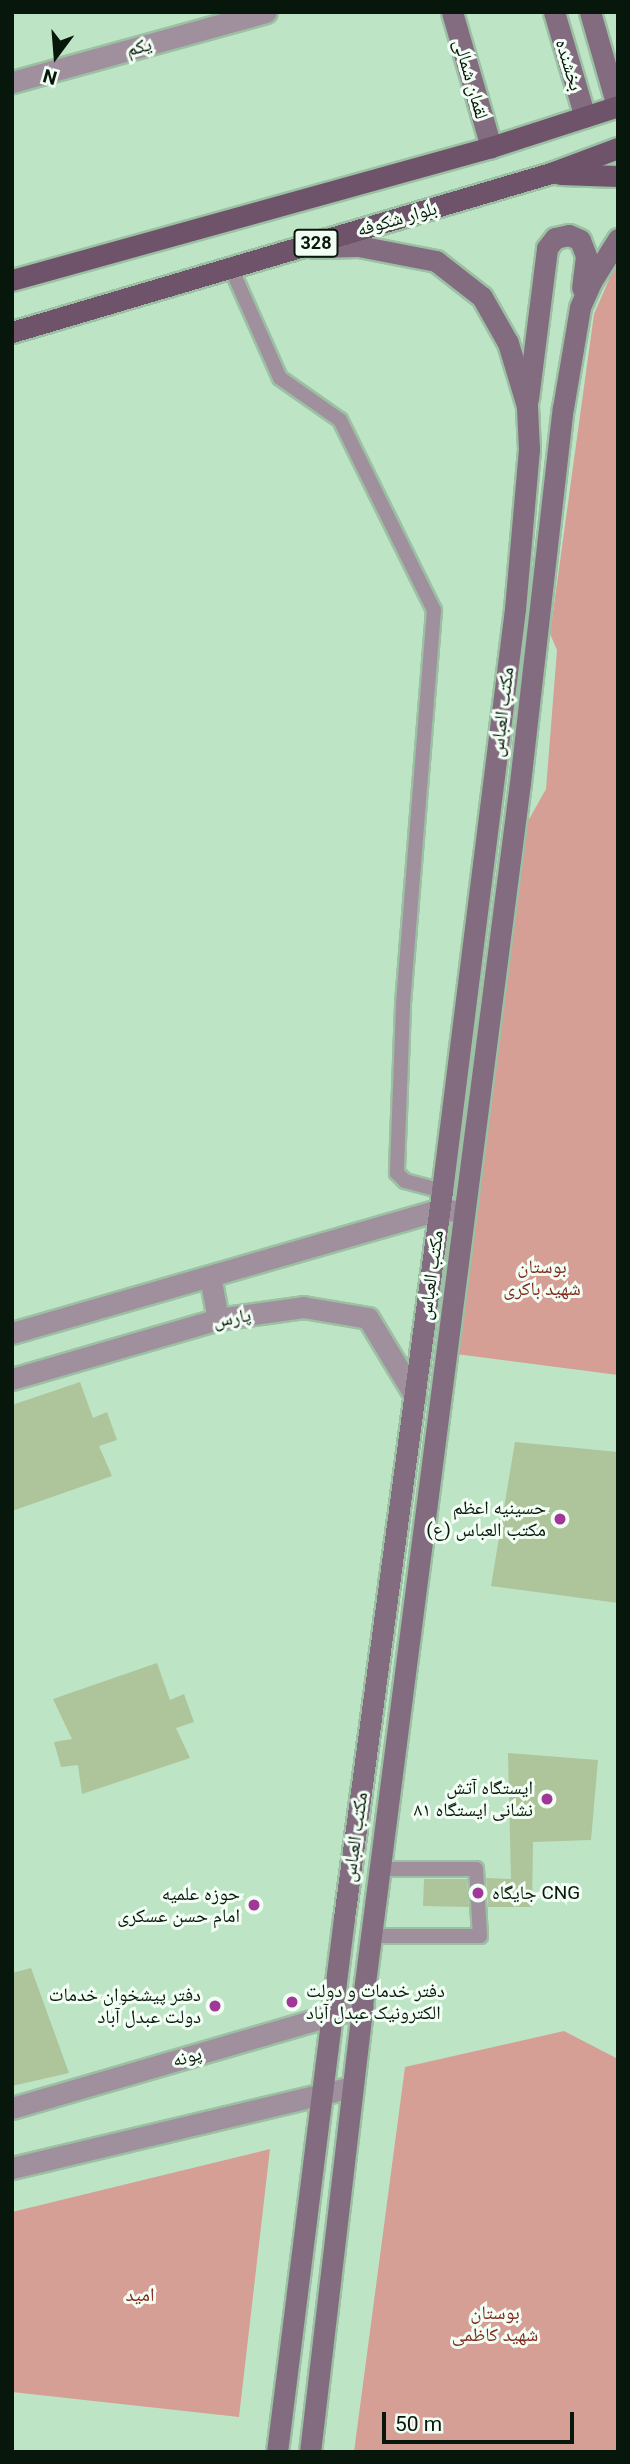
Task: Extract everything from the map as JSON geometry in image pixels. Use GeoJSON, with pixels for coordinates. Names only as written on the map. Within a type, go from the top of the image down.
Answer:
{"type":"FeatureCollection","features":[{"type":"Feature","properties":{"kind":"main road","name":"لقمان شمالی"},"geometry":{"type":"LineString","coordinates":[[452,12],[491,147]]}},
{"type":"Feature","properties":{"kind":"main road","name":"بخشنده"},"geometry":{"type":"LineString","coordinates":[[554,12],[585,117]]}},
{"type":"Feature","properties":{"kind":"main road","name":"بخشنده"},"geometry":{"type":"LineString","coordinates":[[590,12],[618,105]]}},
{"type":"Feature","properties":{"kind":"main road"},"geometry":{"type":"LineString","coordinates":[[491,147],[618,105]]}},
{"type":"Feature","properties":{"kind":"main road","name":"328"},"geometry":{"type":"LineString","coordinates":[[12,280],[491,147]]}},
{"type":"Feature","properties":{"kind":"main road","name":"بلوار شکوفه"},"geometry":{"type":"LineString","coordinates":[[12,332],[551,173],[618,148]]}},
{"type":"Feature","properties":{"kind":"main road"},"geometry":{"type":"LineString","coordinates":[[551,173],[618,176]]}},
{"type":"Feature","properties":{"kind":"main road"},"geometry":{"type":"LineString","coordinates":[[527,406],[547,248],[555,238],[569,235],[580,240],[586,256],[580,307]]}},
{"type":"Feature","properties":{"kind":"main road","name":"مکتب العباس"},"geometry":{"type":"LineString","coordinates":[[310,2452],[362,2006],[520,783],[563,408],[580,307],[591,282],[618,239]]}},
{"type":"Feature","properties":{"kind":"main road","name":"مکتب العباس"},"geometry":{"type":"LineString","coordinates":[[277,2452],[441,1200],[515,609],[529,449],[527,406],[508,343],[482,297],[436,261],[358,246],[302,247]]}},
{"type":"Feature","properties":{"kind":"main road"},"geometry":{"type":"LineString","coordinates":[[358,1819],[386,1822]]}},
{"type":"Feature","properties":{"kind":"street","name":"یکم"},"geometry":{"type":"LineString","coordinates":[[12,82],[266,12]]}},
{"type":"Feature","properties":{"kind":"street"},"geometry":{"type":"LineString","coordinates":[[12,1332],[210,1276],[441,1200],[464,1211]]}},
{"type":"Feature","properties":{"kind":"street"},"geometry":{"type":"LineString","coordinates":[[210,1276],[218,1319]]}},
{"type":"Feature","properties":{"kind":"street","name":"پارس"},"geometry":{"type":"LineString","coordinates":[[12,1379],[218,1319],[303,1307],[368,1318],[415,1396]]}},
{"type":"Feature","properties":{"kind":"street","name":"پونه"},"geometry":{"type":"LineString","coordinates":[[12,2108],[362,2006]]}},
{"type":"Feature","properties":{"kind":"street"},"geometry":{"type":"LineString","coordinates":[[12,2168],[353,2087]]}},
{"type":"Feature","properties":{"kind":"lane"},"geometry":{"type":"LineString","coordinates":[[231,268],[280,378],[340,420],[434,610],[403,1006],[397,1173],[405,1181],[441,1200]]}},
{"type":"Feature","properties":{"kind":"lane"},"geometry":{"type":"LineString","coordinates":[[373,1936],[480,1936],[476,1869],[381,1869]]}},
{"type":"Feature","properties":{"kind":"green space","name":"بوستان شهید باکری"},"geometry":{"type":"Polygon","coordinates":[[[618,259],[618,1375],[456,1354],[523,830],[546,789],[557,650],[550,634],[594,314],[618,259]]]}},
{"type":"Feature","properties":{"kind":"green space","name":"بوستان شهید کاظمی"},"geometry":{"type":"Polygon","coordinates":[[[564,2031],[618,2059],[618,2452],[354,2452],[405,2067],[564,2031]]]}},
{"type":"Feature","properties":{"kind":"green space","name":"امید"},"geometry":{"type":"Polygon","coordinates":[[[270,2149],[239,2417],[12,2392],[12,2212],[270,2149]]]}},
{"type":"Feature","properties":{"kind":"building"},"geometry":{"type":"Polygon","coordinates":[[[80,1382],[93,1418],[107,1412],[117,1440],[99,1446],[112,1476],[12,1511],[12,1405],[80,1382]]]}},
{"type":"Feature","properties":{"kind":"building","name":"حسینیه اعظم مکتب العباس (ع)"},"geometry":{"type":"Polygon","coordinates":[[[515,1442],[618,1452],[618,1603],[491,1586],[515,1442]]]}},
{"type":"Feature","properties":{"kind":"building"},"geometry":{"type":"Polygon","coordinates":[[[157,1663],[170,1700],[184,1694],[194,1722],[176,1728],[190,1758],[82,1794],[78,1765],[61,1767],[54,1742],[72,1739],[53,1699],[157,1663]]]}},
{"type":"Feature","properties":{"kind":"building"},"geometry":{"type":"Polygon","coordinates":[[[508,1753],[598,1760],[591,1840],[533,1842],[532,1907],[488,1907],[486,1878],[511,1879],[508,1753]]]}},
{"type":"Feature","properties":{"kind":"building"},"geometry":{"type":"Polygon","coordinates":[[[424,1879],[467,1879],[469,1907],[423,1906],[424,1879]]]}},
{"type":"Feature","properties":{"kind":"building"},"geometry":{"type":"Polygon","coordinates":[[[31,1968],[69,2073],[12,2086],[12,1973],[31,1968]]]}},
{"type":"Feature","properties":{"kind":"place","name":"حسینیه اعظم مکتب العباس (ع)"},"geometry":{"type":"Point","coordinates":[560,1519]}},
{"type":"Feature","properties":{"kind":"place","name":"ایستگاه آتش نشانی ایستگاه ۸۱"},"geometry":{"type":"Point","coordinates":[547,1799]}},
{"type":"Feature","properties":{"kind":"place","name":"جایگاه CNG"},"geometry":{"type":"Point","coordinates":[478,1893]}},
{"type":"Feature","properties":{"kind":"place","name":"حوزه علمیه امام حسن عسکری"},"geometry":{"type":"Point","coordinates":[254,1905]}},
{"type":"Feature","properties":{"kind":"place","name":"دفتر خدمات و دولت الکترونیک عبدل آباد"},"geometry":{"type":"Point","coordinates":[292,2002]}},
{"type":"Feature","properties":{"kind":"place","name":"دفتر پیشخوان خدمات دولت عبدل آباد"},"geometry":{"type":"Point","coordinates":[215,2006]}}]}
